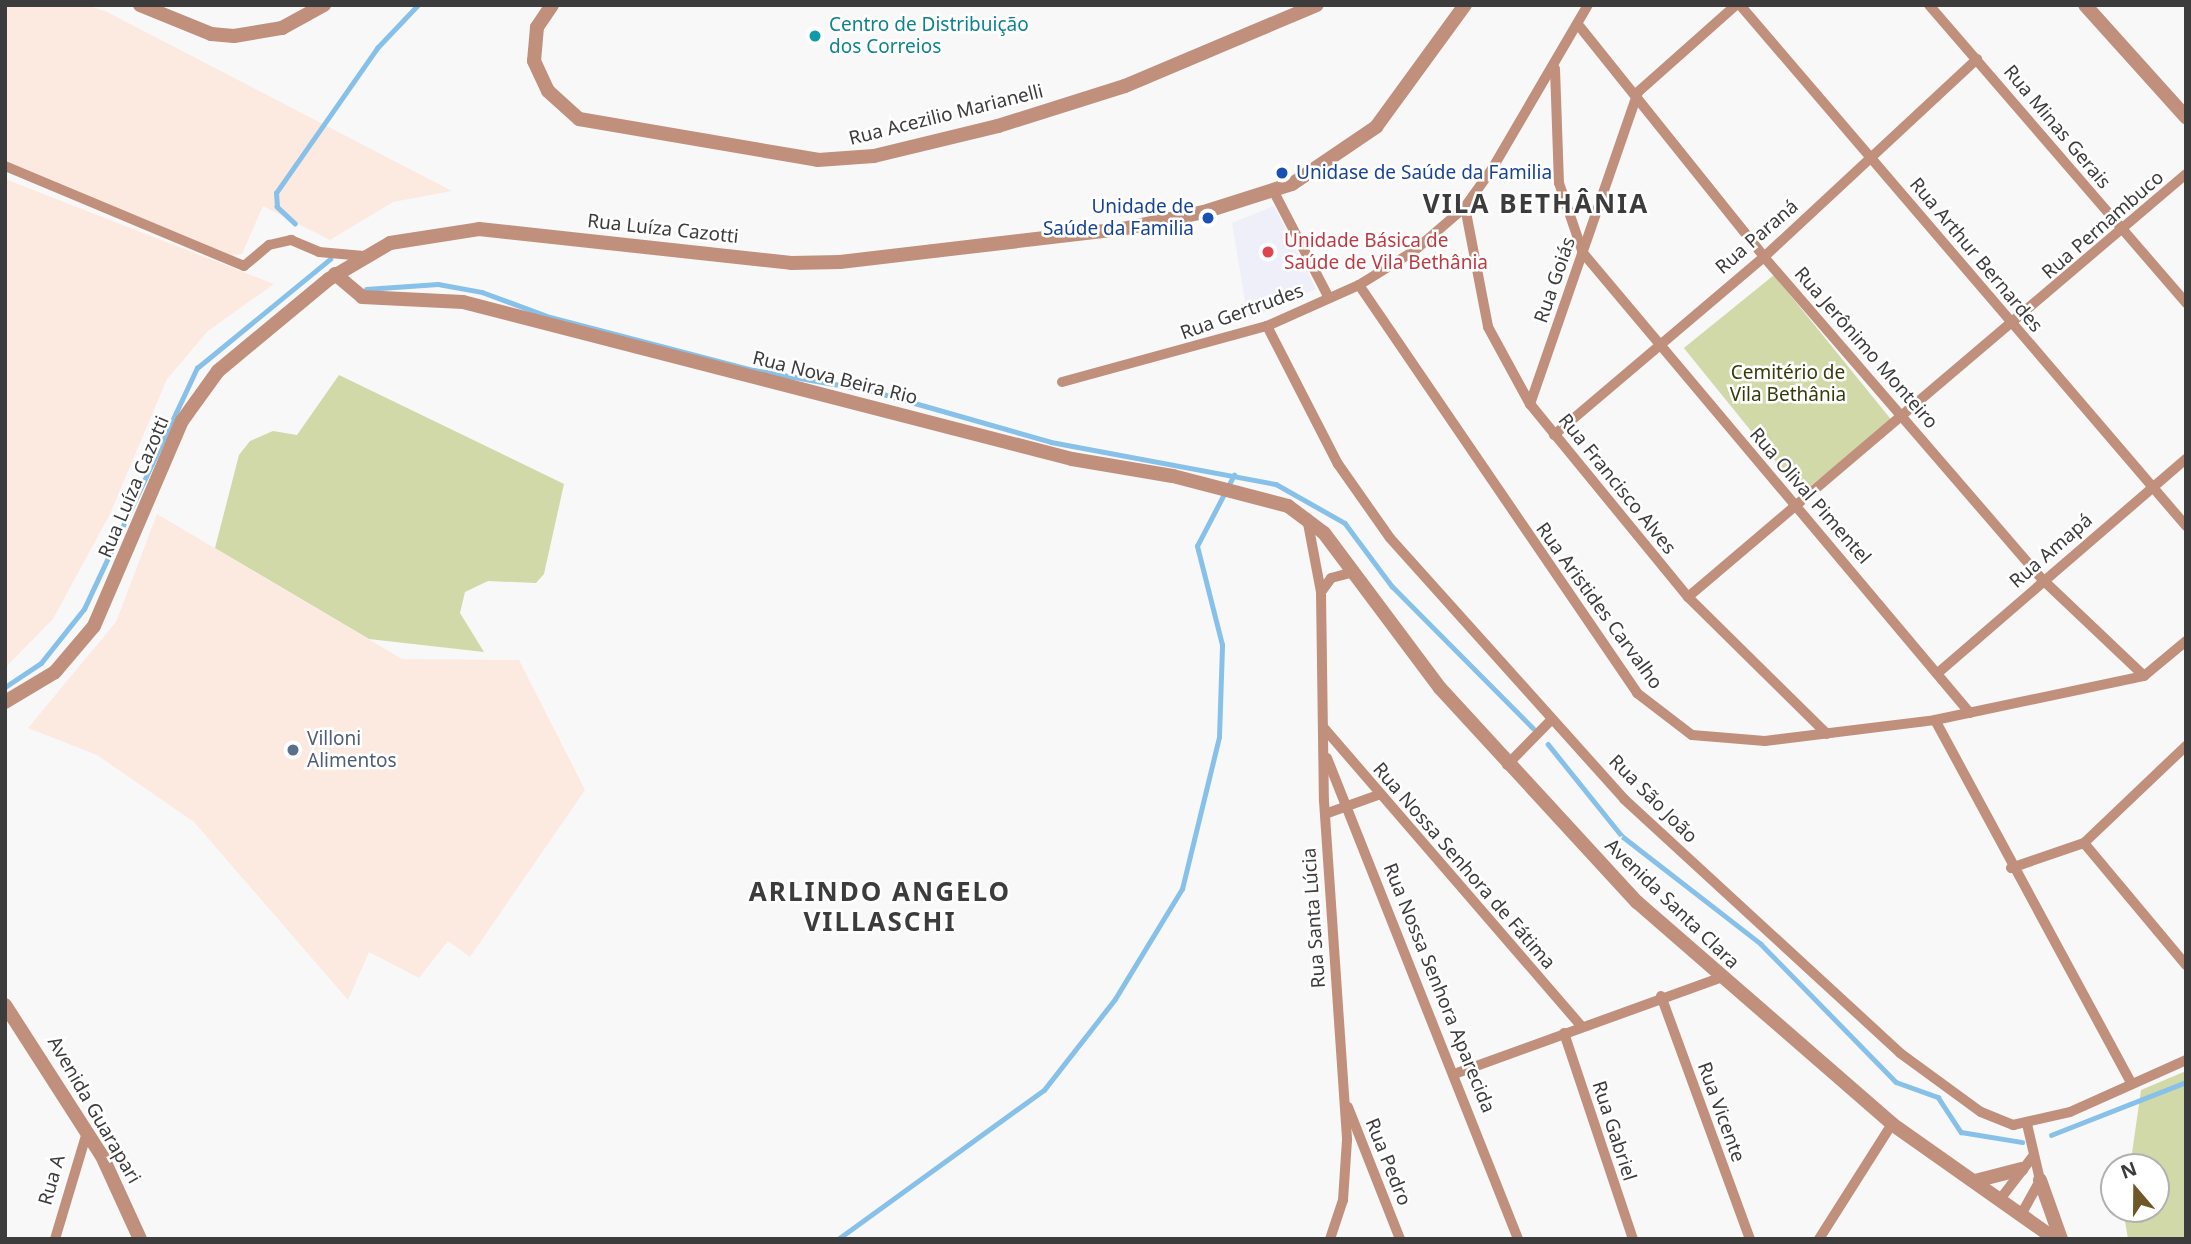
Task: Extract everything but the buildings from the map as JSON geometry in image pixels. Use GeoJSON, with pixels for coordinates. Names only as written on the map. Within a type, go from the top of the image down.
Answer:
{"type":"FeatureCollection","features":[{"type":"Feature","properties":{"kind":"street"},"geometry":{"type":"LineString","coordinates":[[140,5],[211,34],[234,36],[282,28],[324,5]]}},
{"type":"Feature","properties":{"kind":"street","name":"Rua Acezilio Marianelli"},"geometry":{"type":"LineString","coordinates":[[552,5],[537,27],[534,61],[548,91],[579,119],[818,160],[874,156],[998,126],[1125,86],[1317,5]]}},
{"type":"Feature","properties":{"kind":"street","name":"Rua Luíza Cazotti"},"geometry":{"type":"LineString","coordinates":[[5,702],[55,672],[94,626],[182,421],[218,371],[335,274],[364,256],[415,236],[479,229],[791,263],[839,262],[1122,229],[1274,192],[1376,127],[1465,5]]}},
{"type":"Feature","properties":{"kind":"street","name":"Rua Gertrudes"},"geometry":{"type":"LineString","coordinates":[[1062,382],[1267,326],[1359,285],[1414,251],[1465,206],[1555,69],[1580,27],[1588,5]]}},
{"type":"Feature","properties":{"kind":"street","name":"Rua Goiás"},"geometry":{"type":"LineString","coordinates":[[1530,404],[1638,92],[1738,5]]}},
{"type":"Feature","properties":{"kind":"street","name":"Rua Arthur Bernardes"},"geometry":{"type":"LineString","coordinates":[[1738,5],[1873,157],[2012,326],[2186,526]]}},
{"type":"Feature","properties":{"kind":"street","name":"Rua Minas Gerais"},"geometry":{"type":"LineString","coordinates":[[1929,5],[2186,303]]}},
{"type":"Feature","properties":{"kind":"street"},"geometry":{"type":"LineString","coordinates":[[2085,5],[2186,117]]}},
{"type":"Feature","properties":{"kind":"street","name":"Rua Jerônimo Monteiro"},"geometry":{"type":"LineString","coordinates":[[1580,27],[1638,92],[1763,257],[2043,580],[2144,676]]}},
{"type":"Feature","properties":{"kind":"street","name":"Rua Paraná"},"geometry":{"type":"LineString","coordinates":[[1554,435],[1656,345],[1763,257],[1977,59]]}},
{"type":"Feature","properties":{"kind":"street","name":"Rua Olival Pimentel"},"geometry":{"type":"LineString","coordinates":[[1555,69],[1559,183],[1583,253],[1656,345],[1939,671],[1970,713]]}},
{"type":"Feature","properties":{"kind":"street"},"geometry":{"type":"LineString","coordinates":[[5,166],[244,266],[269,245],[291,240],[319,252],[364,256]]}},
{"type":"Feature","properties":{"kind":"street","name":"Rua Pernambuco"},"geometry":{"type":"LineString","coordinates":[[1688,597],[1902,415],[2124,232],[2186,174]]}},
{"type":"Feature","properties":{"kind":"street"},"geometry":{"type":"LineString","coordinates":[[1274,192],[1329,298]]}},
{"type":"Feature","properties":{"kind":"street","name":"Rua Francisco Alves"},"geometry":{"type":"LineString","coordinates":[[1465,206],[1488,327],[1530,404],[1688,597],[1827,734]]}},
{"type":"Feature","properties":{"kind":"street","name":"Rua Nova Beira Rio"},"geometry":{"type":"LineString","coordinates":[[335,274],[362,297],[463,302],[1072,458],[1259,495],[1307,517],[1324,533]]}},
{"type":"Feature","properties":{"kind":"street","name":"Rua Aristides Carvalho"},"geometry":{"type":"LineString","coordinates":[[1359,285],[1548,568],[1654,711],[1692,735],[1722,741],[1827,734],[1935,720],[2144,676]]}},
{"type":"Feature","properties":{"kind":"street","name":"Rua São João"},"geometry":{"type":"LineString","coordinates":[[1267,326],[1366,508],[1551,720],[1669,842],[1900,1052],[1996,1121],[2027,1124]]}},
{"type":"Feature","properties":{"kind":"street","name":"Rua Amapá"},"geometry":{"type":"LineString","coordinates":[[1939,671],[2186,458]]}},
{"type":"Feature","properties":{"kind":"street","name":"Rua Santa Lúcia"},"geometry":{"type":"LineString","coordinates":[[1307,517],[1321,592],[1325,814],[1347,1170],[1331,1239]]}},
{"type":"Feature","properties":{"kind":"street","name":"Avenida Santa Clara"},"geometry":{"type":"LineString","coordinates":[[1324,533],[1507,765],[1637,902],[1720,978],[1892,1124],[2001,1198],[2055,1239]]}},
{"type":"Feature","properties":{"kind":"street"},"geometry":{"type":"LineString","coordinates":[[1321,592],[1331,578],[1353,572]]}},
{"type":"Feature","properties":{"kind":"street"},"geometry":{"type":"LineString","coordinates":[[2144,676],[2186,641]]}},
{"type":"Feature","properties":{"kind":"street"},"geometry":{"type":"LineString","coordinates":[[1507,765],[1551,720]]}},
{"type":"Feature","properties":{"kind":"street"},"geometry":{"type":"LineString","coordinates":[[1935,720],[2011,868],[2132,1083]]}},
{"type":"Feature","properties":{"kind":"street","name":"Rua Nossa Senhora de Fátima"},"geometry":{"type":"LineString","coordinates":[[1323,727],[1378,795],[1580,1025]]}},
{"type":"Feature","properties":{"kind":"street"},"geometry":{"type":"LineString","coordinates":[[2011,868],[2084,843],[2186,746]]}},
{"type":"Feature","properties":{"kind":"street","name":"Rua Nossa Senhora Aparecida"},"geometry":{"type":"LineString","coordinates":[[1324,752],[1457,1073],[1517,1239]]}},
{"type":"Feature","properties":{"kind":"street"},"geometry":{"type":"LineString","coordinates":[[1325,814],[1348,809],[1378,795]]}},
{"type":"Feature","properties":{"kind":"street"},"geometry":{"type":"LineString","coordinates":[[2084,843],[2186,965]]}},
{"type":"Feature","properties":{"kind":"street"},"geometry":{"type":"LineString","coordinates":[[1457,1073],[1580,1025],[1720,978]]}},
{"type":"Feature","properties":{"kind":"street","name":"Rua Vicente"},"geometry":{"type":"LineString","coordinates":[[1661,996],[1750,1239]]}},
{"type":"Feature","properties":{"kind":"street","name":"Avenida Guarapari"},"geometry":{"type":"LineString","coordinates":[[5,1005],[87,1132],[140,1239]]}},
{"type":"Feature","properties":{"kind":"street","name":"Rua Gabriel"},"geometry":{"type":"LineString","coordinates":[[1564,1033],[1633,1239]]}},
{"type":"Feature","properties":{"kind":"street"},"geometry":{"type":"LineString","coordinates":[[2061,1239],[2040,1180],[2027,1124],[2186,1060]]}},
{"type":"Feature","properties":{"kind":"street","name":"Rua Pedro"},"geometry":{"type":"LineString","coordinates":[[1344,1098],[1400,1239]]}},
{"type":"Feature","properties":{"kind":"street"},"geometry":{"type":"LineString","coordinates":[[1819,1239],[1892,1124]]}},
{"type":"Feature","properties":{"kind":"street","name":"Rua A"},"geometry":{"type":"LineString","coordinates":[[55,1239],[87,1132]]}},
{"type":"Feature","properties":{"kind":"street"},"geometry":{"type":"LineString","coordinates":[[2001,1198],[2021,1168],[2034,1155]]}},
{"type":"Feature","properties":{"kind":"street"},"geometry":{"type":"LineString","coordinates":[[1975,1181],[2021,1168]]}},
{"type":"Feature","properties":{"kind":"street"},"geometry":{"type":"LineString","coordinates":[[2022,1213],[2040,1180]]}},
{"type":"Feature","properties":{"kind":"shaded area"},"geometry":{"type":"Polygon","coordinates":[[[5,5],[87,5],[107,12],[452,191],[393,202],[330,240],[263,206],[242,254],[232,256],[5,163],[5,5]]]}},
{"type":"Feature","properties":{"kind":"shaded area"},"geometry":{"type":"Polygon","coordinates":[[[5,179],[274,284],[208,331],[167,379],[110,514],[53,619],[5,668],[5,179]]]}},
{"type":"Feature","properties":{"kind":"shaded area","name":"Unidade Básica de Saúde de Vila Bethânia"},"geometry":{"type":"Polygon","coordinates":[[[1274,206],[1316,289],[1248,319],[1232,223],[1274,206]]]}},
{"type":"Feature","properties":{"kind":"shaded area","name":"Villoni Alimentos"},"geometry":{"type":"Polygon","coordinates":[[[157,514],[402,659],[519,660],[585,790],[470,957],[448,941],[419,978],[369,952],[348,1000],[194,822],[97,755],[28,728],[116,622],[157,514]]]}},
{"type":"Feature","properties":{"kind":"green space","name":"Cemitério de Vila Bethânia"},"geometry":{"type":"Polygon","coordinates":[[[1774,275],[1892,420],[1802,493],[1684,348],[1774,275]]]}},
{"type":"Feature","properties":{"kind":"green space"},"geometry":{"type":"Polygon","coordinates":[[[339,375],[564,484],[544,574],[536,583],[488,581],[465,592],[460,613],[484,652],[369,639],[215,548],[239,455],[250,441],[273,431],[297,435],[339,375]]]}},
{"type":"Feature","properties":{"kind":"green space"},"geometry":{"type":"Polygon","coordinates":[[[2186,1071],[2186,1239],[2128,1239],[2125,1223],[2170,1223],[2170,1153],[2132,1153],[2141,1090],[2186,1071]]]}},
{"type":"Feature","properties":{"kind":"waterway"},"geometry":{"type":"LineString","coordinates":[[295,224],[277,207],[276,193],[377,48],[418,5]]}},
{"type":"Feature","properties":{"kind":"waterway"},"geometry":{"type":"LineString","coordinates":[[5,687],[41,663],[84,609],[197,368],[330,259]]}},
{"type":"Feature","properties":{"kind":"waterway"},"geometry":{"type":"LineString","coordinates":[[366,289],[438,284],[482,292],[550,317],[754,370],[869,390],[1051,442],[1276,484],[1345,523],[1392,586],[1533,728]]}},
{"type":"Feature","properties":{"kind":"waterway"},"geometry":{"type":"LineString","coordinates":[[838,1239],[1044,1090],[1115,999],[1182,889],[1219,737],[1222,645],[1197,546],[1234,475]]}},
{"type":"Feature","properties":{"kind":"waterway"},"geometry":{"type":"LineString","coordinates":[[1548,744],[1622,836],[1761,944],[1896,1082],[1938,1097],[1961,1132],[2022,1142]]}},
{"type":"Feature","properties":{"kind":"waterway"},"geometry":{"type":"LineString","coordinates":[[2051,1135],[2186,1082]]}},
{"type":"Feature","properties":{"kind":"place","name":"Centro de Distribuição dos Correios"},"geometry":{"type":"Point","coordinates":[815,36]}},
{"type":"Feature","properties":{"kind":"place","name":"Unidase de Saúde da Familia"},"geometry":{"type":"Point","coordinates":[1282,173]}},
{"type":"Feature","properties":{"kind":"place","name":"Unidade de Saúde da Familia"},"geometry":{"type":"Point","coordinates":[1208,218]}},
{"type":"Feature","properties":{"kind":"place","name":"Unidade Básica de Saúde de Vila Bethânia"},"geometry":{"type":"Point","coordinates":[1268,252]}},
{"type":"Feature","properties":{"kind":"place","name":"Villoni Alimentos"},"geometry":{"type":"Point","coordinates":[293,750]}},
{"type":"Feature","properties":{"kind":"district","name":"VILA BETHÂNIA"},"geometry":{"type":"Point","coordinates":[1536,204]}},
{"type":"Feature","properties":{"kind":"district","name":"ARLINDO ANGELO VILLASCHI"},"geometry":{"type":"Point","coordinates":[880,907]}}]}
